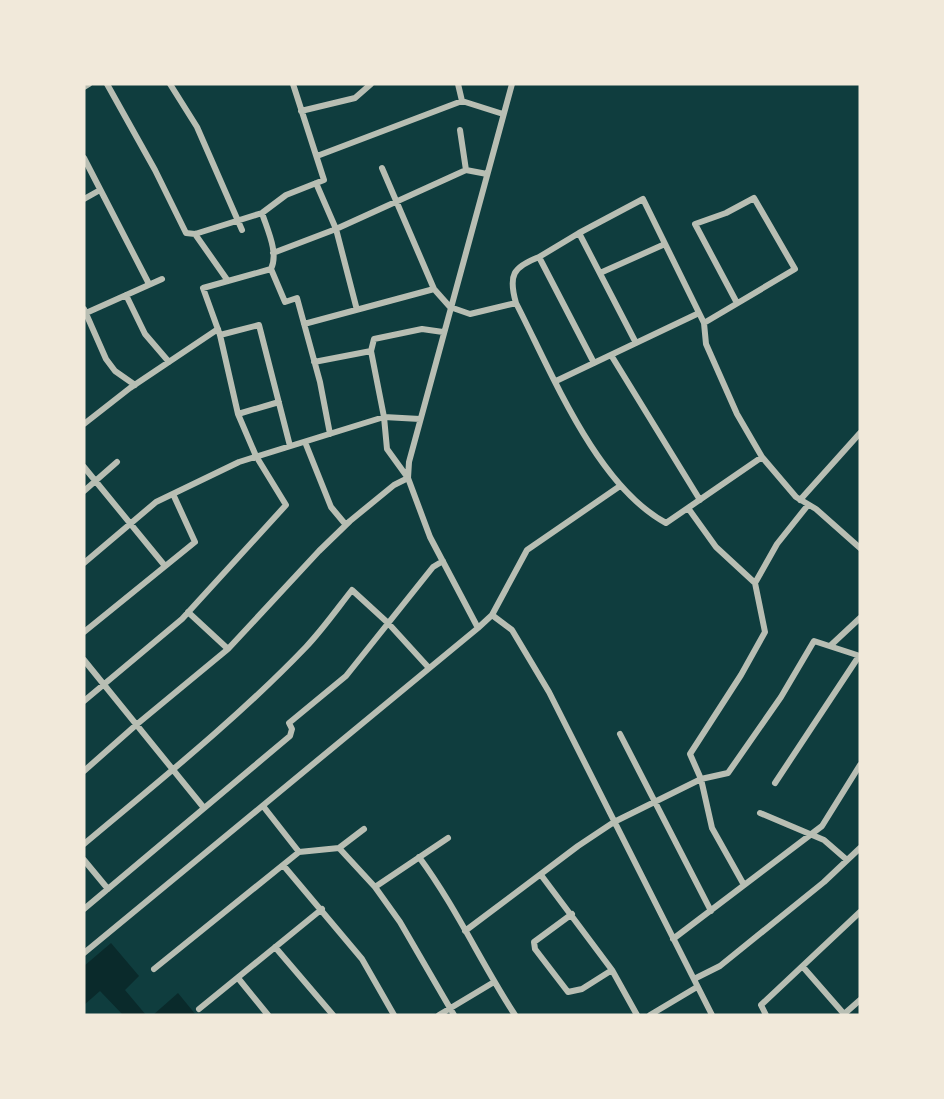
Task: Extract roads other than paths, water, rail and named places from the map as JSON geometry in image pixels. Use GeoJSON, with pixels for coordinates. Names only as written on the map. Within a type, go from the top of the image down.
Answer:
{"type":"FeatureCollection","features":[{"type":"Feature","properties":{"kind":"street"},"geometry":{"type":"LineString","coordinates":[[84,87],[89,84]]}},
{"type":"Feature","properties":{"kind":"street"},"geometry":{"type":"LineString","coordinates":[[107,84],[155,170],[186,233],[195,234],[262,213],[286,195],[324,180],[293,84]]}},
{"type":"Feature","properties":{"kind":"street"},"geometry":{"type":"LineString","coordinates":[[170,84],[197,127],[242,230]]}},
{"type":"Feature","properties":{"kind":"street"},"geometry":{"type":"LineString","coordinates":[[301,111],[355,98],[371,84]]}},
{"type":"Feature","properties":{"kind":"street"},"geometry":{"type":"LineString","coordinates":[[458,84],[462,101]]}},
{"type":"Feature","properties":{"kind":"street"},"geometry":{"type":"LineString","coordinates":[[408,478],[408,462],[512,84]]}},
{"type":"Feature","properties":{"kind":"street"},"geometry":{"type":"LineString","coordinates":[[316,156],[462,101],[503,114]]}},
{"type":"Feature","properties":{"kind":"street"},"geometry":{"type":"LineString","coordinates":[[460,130],[466,170]]}},
{"type":"Feature","properties":{"kind":"street"},"geometry":{"type":"LineString","coordinates":[[84,158],[149,285]]}},
{"type":"Feature","properties":{"kind":"street"},"geometry":{"type":"LineString","coordinates":[[382,168],[434,289],[450,308],[470,314],[516,303]]}},
{"type":"Feature","properties":{"kind":"street"},"geometry":{"type":"LineString","coordinates":[[273,253],[336,229],[466,170],[487,174]]}},
{"type":"Feature","properties":{"kind":"street"},"geometry":{"type":"LineString","coordinates":[[316,183],[336,229],[357,310]]}},
{"type":"Feature","properties":{"kind":"street"},"geometry":{"type":"LineString","coordinates":[[84,199],[100,190]]}},
{"type":"Feature","properties":{"kind":"street"},"geometry":{"type":"LineString","coordinates":[[704,323],[795,269],[754,198],[726,213],[694,224],[737,303]]}},
{"type":"Feature","properties":{"kind":"street"},"geometry":{"type":"LineString","coordinates":[[762,457],[666,523],[647,513],[620,486],[584,436],[516,303],[512,289],[514,275],[522,264],[539,257],[579,232],[643,199],[704,323],[706,344],[738,414],[762,457],[800,500],[816,510],[860,549]]}},
{"type":"Feature","properties":{"kind":"street"},"geometry":{"type":"LineString","coordinates":[[84,701],[188,612],[285,505],[256,456],[238,414],[219,332],[203,288],[271,269],[274,264],[273,253],[262,213]]}},
{"type":"Feature","properties":{"kind":"street"},"geometry":{"type":"LineString","coordinates":[[579,232],[636,343]]}},
{"type":"Feature","properties":{"kind":"street"},"geometry":{"type":"LineString","coordinates":[[195,234],[228,281]]}},
{"type":"Feature","properties":{"kind":"street"},"geometry":{"type":"LineString","coordinates":[[600,273],[665,244]]}},
{"type":"Feature","properties":{"kind":"street"},"geometry":{"type":"LineString","coordinates":[[539,257],[594,363]]}},
{"type":"Feature","properties":{"kind":"street"},"geometry":{"type":"LineString","coordinates":[[271,269],[285,302],[297,298],[330,434]]}},
{"type":"Feature","properties":{"kind":"street"},"geometry":{"type":"LineString","coordinates":[[135,385],[115,371],[106,359],[85,311],[162,279]]}},
{"type":"Feature","properties":{"kind":"street"},"geometry":{"type":"LineString","coordinates":[[304,324],[434,289]]}},
{"type":"Feature","properties":{"kind":"street"},"geometry":{"type":"LineString","coordinates":[[126,295],[145,334],[169,363]]}},
{"type":"Feature","properties":{"kind":"street"},"geometry":{"type":"LineString","coordinates":[[556,381],[699,313]]}},
{"type":"Feature","properties":{"kind":"street"},"geometry":{"type":"LineString","coordinates":[[86,420],[135,385],[219,332],[259,325],[290,446]]}},
{"type":"Feature","properties":{"kind":"street"},"geometry":{"type":"LineString","coordinates":[[443,332],[422,329],[374,339],[371,351],[384,417],[387,449],[408,478],[430,537],[478,628]]}},
{"type":"Feature","properties":{"kind":"street"},"geometry":{"type":"LineString","coordinates":[[314,362],[371,351]]}},
{"type":"Feature","properties":{"kind":"street"},"geometry":{"type":"LineString","coordinates":[[611,355],[700,500]]}},
{"type":"Feature","properties":{"kind":"street"},"geometry":{"type":"LineString","coordinates":[[238,414],[279,402]]}},
{"type":"Feature","properties":{"kind":"street"},"geometry":{"type":"LineString","coordinates":[[84,563],[156,502],[239,462],[384,417],[420,419]]}},
{"type":"Feature","properties":{"kind":"street"},"geometry":{"type":"LineString","coordinates":[[800,500],[860,433]]}},
{"type":"Feature","properties":{"kind":"street"},"geometry":{"type":"LineString","coordinates":[[305,442],[331,507],[346,525]]}},
{"type":"Feature","properties":{"kind":"street"},"geometry":{"type":"LineString","coordinates":[[84,491],[117,462]]}},
{"type":"Feature","properties":{"kind":"street"},"geometry":{"type":"LineString","coordinates":[[84,467],[165,566]]}},
{"type":"Feature","properties":{"kind":"street"},"geometry":{"type":"LineString","coordinates":[[84,771],[136,724],[228,649],[319,550],[346,525],[394,485],[408,478]]}},
{"type":"Feature","properties":{"kind":"street"},"geometry":{"type":"LineString","coordinates":[[84,952],[478,628],[492,615],[527,550],[620,486]]}},
{"type":"Feature","properties":{"kind":"street"},"geometry":{"type":"LineString","coordinates":[[84,632],[195,542],[173,494]]}},
{"type":"Feature","properties":{"kind":"street"},"geometry":{"type":"LineString","coordinates":[[755,583],[777,544],[807,505]]}},
{"type":"Feature","properties":{"kind":"street"},"geometry":{"type":"LineString","coordinates":[[688,508],[716,547],[755,583],[765,632],[741,675],[692,750],[691,759],[701,779],[712,828],[744,885]]}},
{"type":"Feature","properties":{"kind":"street"},"geometry":{"type":"LineString","coordinates":[[84,909],[290,736],[292,729],[289,723],[346,676],[433,567],[443,561]]}},
{"type":"Feature","properties":{"kind":"street"},"geometry":{"type":"LineString","coordinates":[[84,844],[272,681],[308,645],[352,590],[388,623],[429,668]]}},
{"type":"Feature","properties":{"kind":"street"},"geometry":{"type":"LineString","coordinates":[[188,612],[228,649]]}},
{"type":"Feature","properties":{"kind":"street"},"geometry":{"type":"LineString","coordinates":[[492,615],[512,630],[549,692],[712,1015]]}},
{"type":"Feature","properties":{"kind":"street"},"geometry":{"type":"LineString","coordinates":[[830,646],[860,618]]}},
{"type":"Feature","properties":{"kind":"street"},"geometry":{"type":"LineString","coordinates":[[465,931],[578,846],[614,822],[701,779],[728,773],[782,697],[814,640],[860,656],[775,783]]}},
{"type":"Feature","properties":{"kind":"street"},"geometry":{"type":"LineString","coordinates":[[84,660],[204,808]]}},
{"type":"Feature","properties":{"kind":"street"},"geometry":{"type":"LineString","coordinates":[[620,734],[711,911]]}},
{"type":"Feature","properties":{"kind":"street"},"geometry":{"type":"LineString","coordinates":[[673,939],[822,826],[860,765]]}},
{"type":"Feature","properties":{"kind":"street"},"geometry":{"type":"LineString","coordinates":[[263,806],[299,852]]}},
{"type":"Feature","properties":{"kind":"street"},"geometry":{"type":"LineString","coordinates":[[760,813],[824,840],[848,860]]}},
{"type":"Feature","properties":{"kind":"street"},"geometry":{"type":"LineString","coordinates":[[154,969],[299,852],[339,848],[364,829]]}},
{"type":"Feature","properties":{"kind":"street"},"geometry":{"type":"LineString","coordinates":[[375,886],[448,838]]}},
{"type":"Feature","properties":{"kind":"street"},"geometry":{"type":"LineString","coordinates":[[339,848],[375,886],[400,922],[454,1015]]}},
{"type":"Feature","properties":{"kind":"street"},"geometry":{"type":"LineString","coordinates":[[693,980],[720,966],[824,882],[860,848]]}},
{"type":"Feature","properties":{"kind":"street"},"geometry":{"type":"LineString","coordinates":[[419,857],[441,887],[515,1015]]}},
{"type":"Feature","properties":{"kind":"street"},"geometry":{"type":"LineString","coordinates":[[84,860],[108,889]]}},
{"type":"Feature","properties":{"kind":"street"},"geometry":{"type":"LineString","coordinates":[[283,865],[362,959],[394,1015]]}},
{"type":"Feature","properties":{"kind":"street"},"geometry":{"type":"LineString","coordinates":[[541,875],[612,970],[637,1015]]}},
{"type":"Feature","properties":{"kind":"street"},"geometry":{"type":"LineString","coordinates":[[200,1009],[322,909]]}},
{"type":"Feature","properties":{"kind":"street"},"geometry":{"type":"LineString","coordinates":[[766,1015],[761,1005],[860,912]]}},
{"type":"Feature","properties":{"kind":"street"},"geometry":{"type":"LineString","coordinates":[[572,914],[534,942],[535,949],[568,992],[582,989],[612,970]]}},
{"type":"Feature","properties":{"kind":"street"},"geometry":{"type":"LineString","coordinates":[[275,947],[333,1015]]}},
{"type":"Feature","properties":{"kind":"street"},"geometry":{"type":"LineString","coordinates":[[803,967],[844,1015],[860,1000]]}},
{"type":"Feature","properties":{"kind":"street"},"geometry":{"type":"LineString","coordinates":[[237,978],[268,1015]]}},
{"type":"Feature","properties":{"kind":"street"},"geometry":{"type":"LineString","coordinates":[[439,1015],[494,982]]}},
{"type":"Feature","properties":{"kind":"street"},"geometry":{"type":"LineString","coordinates":[[650,1015],[698,987]]}},
{"type":"Feature","properties":{"kind":"water"},"geometry":{"type":"Polygon","coordinates":[[[111,943],[139,976],[125,990],[146,1015],[123,1015],[100,991],[84,1005],[84,966],[111,943]]]}},
{"type":"Feature","properties":{"kind":"water"},"geometry":{"type":"Polygon","coordinates":[[[178,993],[196,1015],[153,1015],[178,993]]]}}]}
